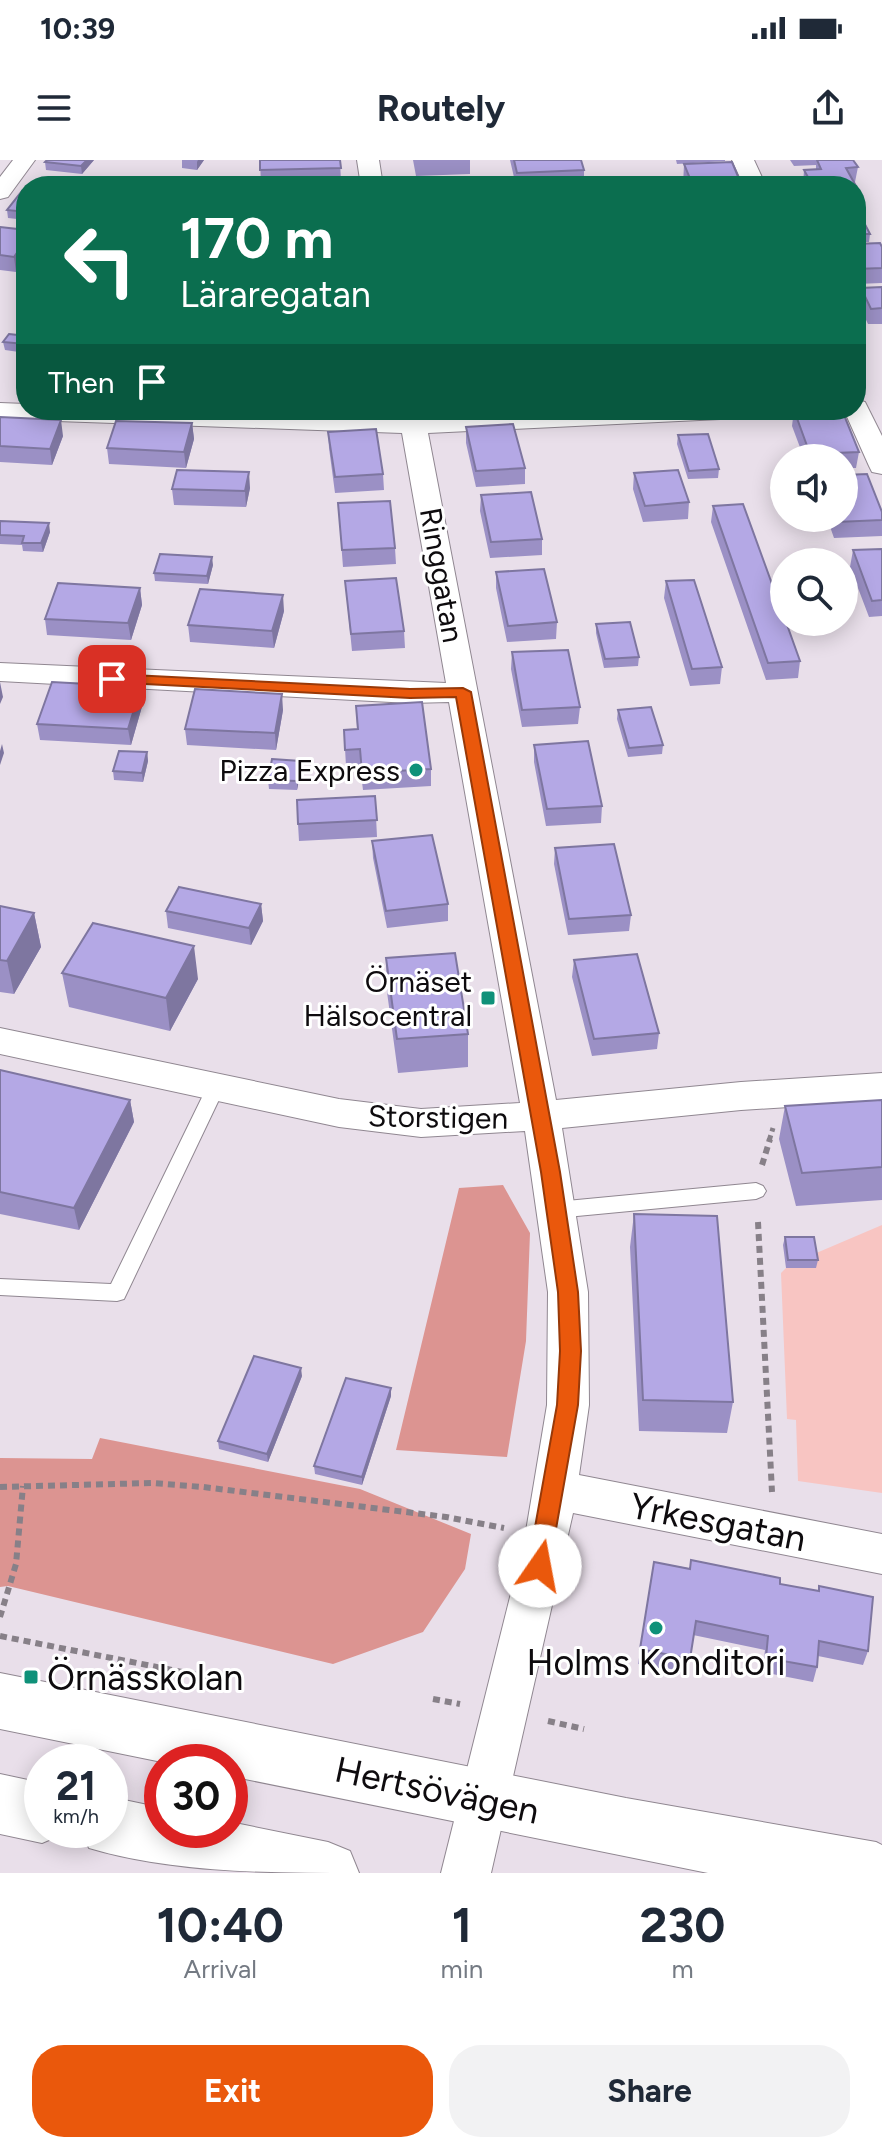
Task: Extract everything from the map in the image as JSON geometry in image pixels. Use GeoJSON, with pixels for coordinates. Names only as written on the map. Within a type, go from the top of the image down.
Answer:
{"type":"FeatureCollection","features":[{"type":"Feature","properties":{"kind":"main road","name":"Hertsövägen"},"geometry":{"type":"LineString","coordinates":[[0,1701],[485,1799],[876,1873]]}},
{"type":"Feature","properties":{"kind":"main road"},"geometry":{"type":"LineString","coordinates":[[0,1804],[24,1809]]}},
{"type":"Feature","properties":{"kind":"main road"},"geometry":{"type":"LineString","coordinates":[[128,1831],[328,1873]]}},
{"type":"Feature","properties":{"kind":"street"},"geometry":{"type":"LineString","coordinates":[[0,192],[24,160]]}},
{"type":"Feature","properties":{"kind":"street","name":"Ringgatan"},"geometry":{"type":"LineString","coordinates":[[413,420],[541,1116],[568,1292],[568,1405],[547,1537],[466,1873]]}},
{"type":"Feature","properties":{"kind":"street"},"geometry":{"type":"LineString","coordinates":[[861,420],[882,466]]}},
{"type":"Feature","properties":{"kind":"street"},"geometry":{"type":"LineString","coordinates":[[0,672],[395,693],[463,692]]}},
{"type":"Feature","properties":{"kind":"street","name":"Storstigen"},"geometry":{"type":"LineString","coordinates":[[0,1041],[382,1121],[454,1122],[741,1096],[882,1087]]}},
{"type":"Feature","properties":{"kind":"street","name":"Yrkesgatan"},"geometry":{"type":"LineString","coordinates":[[554,1490],[882,1554]]}},
{"type":"Feature","properties":{"kind":"lane"},"geometry":{"type":"LineString","coordinates":[[0,1287],[117,1293],[216,1087]]}},
{"type":"Feature","properties":{"kind":"lane"},"geometry":{"type":"LineString","coordinates":[[556,1210],[756,1191]]}},
{"type":"Feature","properties":{"kind":"path"},"geometry":{"type":"LineString","coordinates":[[775,1533],[756,1191],[767,1144],[778,1117]]}},
{"type":"Feature","properties":{"kind":"path"},"geometry":{"type":"LineString","coordinates":[[0,1487],[152,1483],[203,1487],[446,1517],[547,1537]]}},
{"type":"Feature","properties":{"kind":"path"},"geometry":{"type":"LineString","coordinates":[[0,1617],[16,1564],[23,1486]]}},
{"type":"Feature","properties":{"kind":"path"},"geometry":{"type":"LineString","coordinates":[[0,1636],[233,1682]]}},
{"type":"Feature","properties":{"kind":"shaded area"},"geometry":{"type":"Polygon","coordinates":[[[503,1185],[530,1233],[526,1341],[507,1457],[396,1450],[459,1188],[503,1185]]]}},
{"type":"Feature","properties":{"kind":"shaded area"},"geometry":{"type":"Polygon","coordinates":[[[882,1225],[882,1493],[798,1481],[796,1420],[787,1419],[781,1273],[786,1268],[815,1268],[814,1254],[882,1225]]]}},
{"type":"Feature","properties":{"kind":"shaded area"},"geometry":{"type":"Polygon","coordinates":[[[100,1438],[360,1489],[471,1534],[465,1569],[423,1632],[333,1664],[8,1586],[0,1587],[0,1458],[92,1459],[100,1438]]]}},
{"type":"Feature","properties":{"kind":"building"},"geometry":{"type":"Polygon","coordinates":[[[87,160],[81,166],[45,162],[87,160]]]}},
{"type":"Feature","properties":{"kind":"building"},"geometry":{"type":"Polygon","coordinates":[[[260,160],[340,160],[341,168],[260,170],[260,160]]]}},
{"type":"Feature","properties":{"kind":"building"},"geometry":{"type":"Polygon","coordinates":[[[514,160],[581,160],[584,170],[517,173],[514,160]]]}},
{"type":"Feature","properties":{"kind":"building"},"geometry":{"type":"Polygon","coordinates":[[[817,160],[853,160],[858,167],[846,168],[850,176],[807,176],[804,170],[821,169],[817,160]]]}},
{"type":"Feature","properties":{"kind":"building"},"geometry":{"type":"Polygon","coordinates":[[[732,162],[738,176],[689,176],[684,164],[732,162]]]}},
{"type":"Feature","properties":{"kind":"building"},"geometry":{"type":"Polygon","coordinates":[[[16,199],[16,211],[7,210],[16,199]]]}},
{"type":"Feature","properties":{"kind":"building"},"geometry":{"type":"Polygon","coordinates":[[[0,227],[16,229],[16,254],[14,257],[0,255],[0,227]]]}},
{"type":"Feature","properties":{"kind":"building"},"geometry":{"type":"Polygon","coordinates":[[[880,243],[882,268],[866,269],[866,244],[880,243]]]}},
{"type":"Feature","properties":{"kind":"building"},"geometry":{"type":"Polygon","coordinates":[[[882,287],[882,308],[871,309],[866,298],[866,288],[882,287]]]}},
{"type":"Feature","properties":{"kind":"building"},"geometry":{"type":"Polygon","coordinates":[[[9,334],[16,335],[16,343],[3,342],[9,334]]]}},
{"type":"Feature","properties":{"kind":"building"},"geometry":{"type":"Polygon","coordinates":[[[0,417],[61,420],[50,449],[0,446],[0,417]]]}},
{"type":"Feature","properties":{"kind":"building"},"geometry":{"type":"Polygon","coordinates":[[[798,420],[846,420],[856,444],[806,444],[798,420]]]}},
{"type":"Feature","properties":{"kind":"building"},"geometry":{"type":"Polygon","coordinates":[[[116,421],[192,423],[184,452],[107,448],[116,421]]]}},
{"type":"Feature","properties":{"kind":"building"},"geometry":{"type":"Polygon","coordinates":[[[513,424],[525,468],[476,471],[466,427],[513,424]]]}},
{"type":"Feature","properties":{"kind":"building"},"geometry":{"type":"Polygon","coordinates":[[[376,429],[383,474],[335,477],[328,432],[376,429]]]}},
{"type":"Feature","properties":{"kind":"building"},"geometry":{"type":"Polygon","coordinates":[[[708,434],[719,469],[689,471],[678,435],[708,434]]]}},
{"type":"Feature","properties":{"kind":"building"},"geometry":{"type":"Polygon","coordinates":[[[177,470],[249,472],[245,491],[172,489],[177,470]]]}},
{"type":"Feature","properties":{"kind":"building"},"geometry":{"type":"Polygon","coordinates":[[[678,470],[689,502],[645,506],[634,473],[678,470]]]}},
{"type":"Feature","properties":{"kind":"building"},"geometry":{"type":"Polygon","coordinates":[[[858,474],[867,474],[882,512],[882,520],[858,521],[858,474]]]}},
{"type":"Feature","properties":{"kind":"building"},"geometry":{"type":"Polygon","coordinates":[[[531,492],[542,539],[491,542],[481,495],[531,492]]]}},
{"type":"Feature","properties":{"kind":"building"},"geometry":{"type":"Polygon","coordinates":[[[390,501],[395,548],[342,550],[338,503],[390,501]]]}},
{"type":"Feature","properties":{"kind":"building"},"geometry":{"type":"Polygon","coordinates":[[[743,504],[770,578],[770,636],[791,636],[800,661],[768,663],[713,506],[743,504]]]}},
{"type":"Feature","properties":{"kind":"building"},"geometry":{"type":"Polygon","coordinates":[[[0,521],[49,523],[41,543],[22,543],[24,536],[0,535],[0,521]]]}},
{"type":"Feature","properties":{"kind":"building"},"geometry":{"type":"Polygon","coordinates":[[[882,549],[882,600],[872,601],[858,563],[858,550],[882,549]]]}},
{"type":"Feature","properties":{"kind":"building"},"geometry":{"type":"Polygon","coordinates":[[[160,554],[212,557],[207,576],[154,573],[160,554]]]}},
{"type":"Feature","properties":{"kind":"building"},"geometry":{"type":"Polygon","coordinates":[[[544,569],[557,622],[508,626],[496,572],[544,569]]]}},
{"type":"Feature","properties":{"kind":"building"},"geometry":{"type":"Polygon","coordinates":[[[396,578],[404,631],[351,634],[345,581],[396,578]]]}},
{"type":"Feature","properties":{"kind":"building"},"geometry":{"type":"Polygon","coordinates":[[[694,580],[722,667],[692,669],[666,581],[694,580]]]}},
{"type":"Feature","properties":{"kind":"building"},"geometry":{"type":"Polygon","coordinates":[[[58,583],[140,588],[128,623],[45,619],[58,583]]]}},
{"type":"Feature","properties":{"kind":"building"},"geometry":{"type":"Polygon","coordinates":[[[200,589],[283,595],[272,631],[188,625],[200,589]]]}},
{"type":"Feature","properties":{"kind":"building"},"geometry":{"type":"Polygon","coordinates":[[[630,622],[639,657],[605,659],[596,624],[630,622]]]}},
{"type":"Feature","properties":{"kind":"building"},"geometry":{"type":"Polygon","coordinates":[[[568,650],[580,707],[522,710],[512,652],[568,650]]]}},
{"type":"Feature","properties":{"kind":"building"},"geometry":{"type":"Polygon","coordinates":[[[52,682],[141,687],[128,729],[37,724],[52,682]]]}},
{"type":"Feature","properties":{"kind":"building"},"geometry":{"type":"Polygon","coordinates":[[[195,689],[282,694],[275,733],[185,729],[195,689]]]}},
{"type":"Feature","properties":{"kind":"building"},"geometry":{"type":"Polygon","coordinates":[[[422,702],[431,769],[362,773],[360,749],[345,750],[344,730],[358,729],[356,706],[422,702]]]}},
{"type":"Feature","properties":{"kind":"building"},"geometry":{"type":"Polygon","coordinates":[[[651,707],[663,745],[629,748],[618,710],[651,707]]]}},
{"type":"Feature","properties":{"kind":"building"},"geometry":{"type":"Polygon","coordinates":[[[588,741],[602,806],[547,809],[534,745],[588,741]]]}},
{"type":"Feature","properties":{"kind":"building"},"geometry":{"type":"Polygon","coordinates":[[[119,751],[147,752],[142,773],[113,771],[119,751]]]}},
{"type":"Feature","properties":{"kind":"building"},"geometry":{"type":"Polygon","coordinates":[[[272,759],[300,761],[297,781],[268,780],[272,759]]]}},
{"type":"Feature","properties":{"kind":"building"},"geometry":{"type":"Polygon","coordinates":[[[375,796],[377,820],[298,824],[297,800],[375,796]]]}},
{"type":"Feature","properties":{"kind":"building"},"geometry":{"type":"Polygon","coordinates":[[[432,835],[448,904],[386,911],[372,841],[432,835]]]}},
{"type":"Feature","properties":{"kind":"building"},"geometry":{"type":"Polygon","coordinates":[[[614,844],[631,915],[569,919],[555,848],[614,844]]]}},
{"type":"Feature","properties":{"kind":"building"},"geometry":{"type":"Polygon","coordinates":[[[179,887],[261,904],[249,928],[166,911],[179,887]]]}},
{"type":"Feature","properties":{"kind":"building"},"geometry":{"type":"Polygon","coordinates":[[[0,906],[34,913],[7,961],[0,960],[0,906]]]}},
{"type":"Feature","properties":{"kind":"building"},"geometry":{"type":"Polygon","coordinates":[[[93,923],[194,946],[166,998],[62,973],[93,923]]]}},
{"type":"Feature","properties":{"kind":"building"},"geometry":{"type":"Polygon","coordinates":[[[455,953],[468,1034],[397,1039],[386,958],[455,953]]]}},
{"type":"Feature","properties":{"kind":"building"},"geometry":{"type":"Polygon","coordinates":[[[637,954],[659,1033],[594,1039],[574,960],[637,954]]]}},
{"type":"Feature","properties":{"kind":"building"},"geometry":{"type":"Polygon","coordinates":[[[0,1070],[130,1100],[74,1208],[0,1192],[0,1070]]]}},
{"type":"Feature","properties":{"kind":"building"},"geometry":{"type":"Polygon","coordinates":[[[882,1100],[882,1167],[802,1173],[785,1106],[882,1100]]]}},
{"type":"Feature","properties":{"kind":"building"},"geometry":{"type":"Polygon","coordinates":[[[634,1214],[717,1216],[733,1402],[643,1400],[634,1214]]]}},
{"type":"Feature","properties":{"kind":"building"},"geometry":{"type":"Polygon","coordinates":[[[785,1237],[814,1237],[818,1260],[788,1260],[785,1237]]]}},
{"type":"Feature","properties":{"kind":"building"},"geometry":{"type":"Polygon","coordinates":[[[254,1356],[301,1368],[267,1454],[218,1441],[254,1356]]]}},
{"type":"Feature","properties":{"kind":"building"},"geometry":{"type":"Polygon","coordinates":[[[346,1378],[391,1388],[362,1477],[314,1466],[346,1378]]]}},
{"type":"Feature","properties":{"kind":"building"},"geometry":{"type":"Polygon","coordinates":[[[691,1560],[780,1578],[780,1584],[819,1591],[819,1586],[873,1597],[868,1651],[819,1641],[817,1667],[766,1658],[768,1636],[696,1621],[690,1659],[640,1649],[654,1562],[690,1569],[691,1560]]]}},
{"type":"Feature","properties":{"kind":"place","name":"Pizza Express"},"geometry":{"type":"Point","coordinates":[416,770]}},
{"type":"Feature","properties":{"kind":"place","name":"Örnäset Hälsocentral"},"geometry":{"type":"Point","coordinates":[488,998]}},
{"type":"Feature","properties":{"kind":"place","name":"Holms Konditori"},"geometry":{"type":"Point","coordinates":[656,1628]}},
{"type":"Feature","properties":{"kind":"place","name":"Örnässkolan"},"geometry":{"type":"Point","coordinates":[31,1677]}},
{"type":"Feature","properties":{"kind":"route"},"geometry":{"type":"LineString","coordinates":[[112,679],[410,693],[463,692],[551,1172],[568,1292],[568,1405],[540,1566]]}}]}
